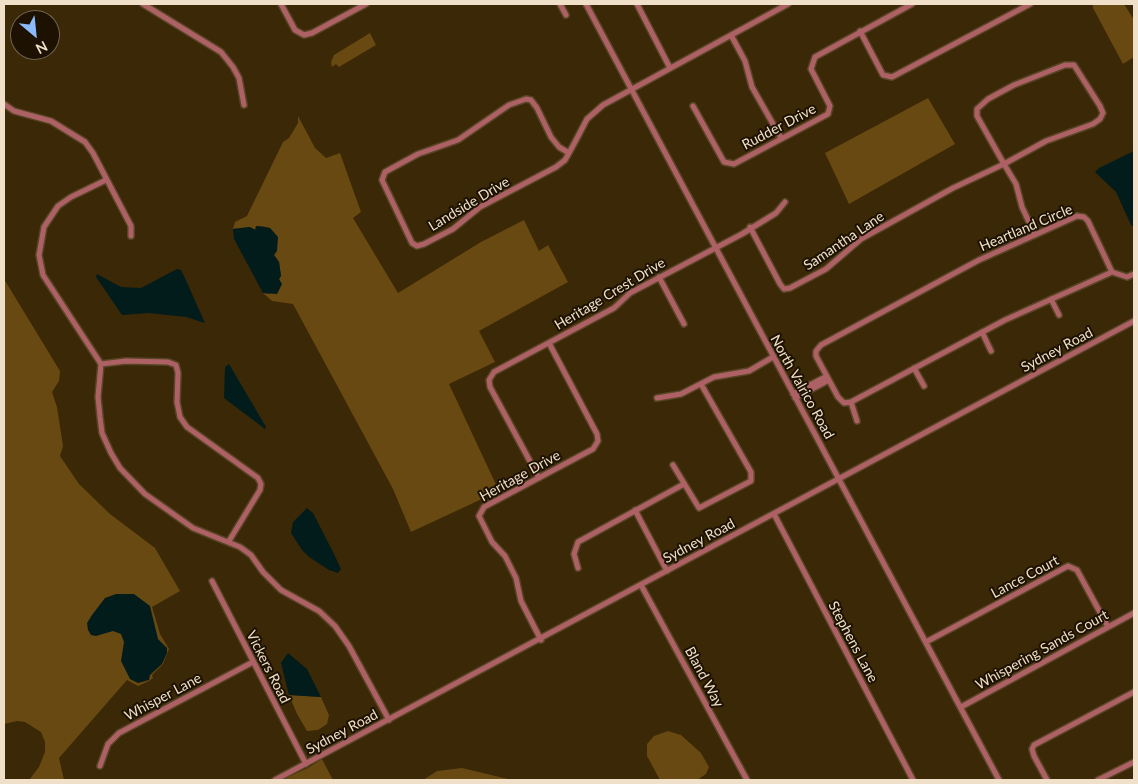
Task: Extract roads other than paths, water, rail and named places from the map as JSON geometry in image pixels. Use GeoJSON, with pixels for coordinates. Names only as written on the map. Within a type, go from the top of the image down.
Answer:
{"type":"FeatureCollection","features":[{"type":"Feature","properties":{"kind":"street"},"geometry":{"type":"LineString","coordinates":[[143,4],[220,52],[233,67],[239,78],[244,105]]}},
{"type":"Feature","properties":{"kind":"street"},"geometry":{"type":"LineString","coordinates":[[281,4],[296,30],[304,35],[312,33],[366,4]]}},
{"type":"Feature","properties":{"kind":"street"},"geometry":{"type":"LineString","coordinates":[[560,4],[566,15]]}},
{"type":"Feature","properties":{"kind":"street","name":"North Valrico Road"},"geometry":{"type":"LineString","coordinates":[[586,4],[999,780]]}},
{"type":"Feature","properties":{"kind":"street"},"geometry":{"type":"LineString","coordinates":[[637,4],[670,68]]}},
{"type":"Feature","properties":{"kind":"street","name":"Landside Drive"},"geometry":{"type":"LineString","coordinates":[[569,153],[559,147],[552,138],[537,108],[531,100],[526,99],[509,105],[458,140],[418,154],[385,172],[382,180],[410,240],[418,246],[446,233],[480,207],[556,167],[569,153],[588,119],[603,105],[788,4]]}},
{"type":"Feature","properties":{"kind":"street","name":"Rudder Drive"},"geometry":{"type":"LineString","coordinates":[[692,106],[724,162],[734,164],[828,114],[830,106],[811,69],[815,57],[912,4]]}},
{"type":"Feature","properties":{"kind":"street"},"geometry":{"type":"LineString","coordinates":[[860,31],[883,75],[892,77],[1030,4]]}},
{"type":"Feature","properties":{"kind":"street"},"geometry":{"type":"LineString","coordinates":[[731,34],[745,61],[752,87],[781,138]]}},
{"type":"Feature","properties":{"kind":"street","name":"Samantha Lane"},"geometry":{"type":"LineString","coordinates":[[750,227],[780,284],[784,289],[790,288],[826,269],[861,239],[953,188],[1004,164],[1046,141],[1093,124],[1100,119],[1103,113],[1078,67],[1065,65],[1000,92],[979,106],[977,116],[1004,164],[1016,184],[1022,207],[1035,235]]}},
{"type":"Feature","properties":{"kind":"street"},"geometry":{"type":"LineString","coordinates":[[4,104],[14,111],[51,121],[84,142],[131,226],[131,236]]}},
{"type":"Feature","properties":{"kind":"street"},"geometry":{"type":"LineString","coordinates":[[106,180],[71,197],[58,206],[44,227],[39,246],[43,275],[101,364],[98,397],[101,425],[110,453],[120,468],[145,494],[193,528],[205,534],[229,541],[251,555],[263,572],[281,590],[318,611],[335,626],[349,646],[389,720]]}},
{"type":"Feature","properties":{"kind":"street","name":"Heritage Crest Drive"},"geometry":{"type":"LineString","coordinates":[[539,478],[490,387],[489,380],[494,372],[614,308],[630,293],[716,248],[776,213],[785,202]]}},
{"type":"Feature","properties":{"kind":"street","name":"Heartland Circle"},"geometry":{"type":"LineString","coordinates":[[852,402],[844,403],[838,397],[816,356],[816,351],[821,345],[979,260],[1077,216],[1084,217],[1112,272]]}},
{"type":"Feature","properties":{"kind":"street"},"geometry":{"type":"LineString","coordinates":[[857,421],[852,402],[914,368],[982,332],[1112,272],[1127,277],[1134,274]]}},
{"type":"Feature","properties":{"kind":"street"},"geometry":{"type":"LineString","coordinates":[[659,277],[684,324]]}},
{"type":"Feature","properties":{"kind":"street"},"geometry":{"type":"LineString","coordinates":[[1051,299],[1059,315]]}},
{"type":"Feature","properties":{"kind":"street","name":"Sydney Road"},"geometry":{"type":"LineString","coordinates":[[275,780],[541,640],[1134,321]]}},
{"type":"Feature","properties":{"kind":"street"},"geometry":{"type":"LineString","coordinates":[[982,332],[991,351]]}},
{"type":"Feature","properties":{"kind":"street","name":"Heritage Drive"},"geometry":{"type":"LineString","coordinates":[[541,640],[521,601],[516,578],[505,556],[492,542],[479,516],[484,507],[593,449],[598,441],[549,343]]}},
{"type":"Feature","properties":{"kind":"street"},"geometry":{"type":"LineString","coordinates":[[657,398],[681,394],[714,378],[749,371],[773,357]]}},
{"type":"Feature","properties":{"kind":"street"},"geometry":{"type":"LineString","coordinates":[[101,364],[126,361],[168,362],[176,365],[177,402],[180,417],[187,427],[196,436],[258,478],[261,484],[260,490],[229,541]]}},
{"type":"Feature","properties":{"kind":"street"},"geometry":{"type":"LineString","coordinates":[[914,368],[924,386]]}},
{"type":"Feature","properties":{"kind":"street"},"geometry":{"type":"LineString","coordinates":[[794,396],[828,378]]}},
{"type":"Feature","properties":{"kind":"street"},"geometry":{"type":"LineString","coordinates":[[673,465],[699,508],[751,481],[752,472],[701,384]]}},
{"type":"Feature","properties":{"kind":"street"},"geometry":{"type":"LineString","coordinates":[[578,568],[574,554],[578,542],[684,484]]}},
{"type":"Feature","properties":{"kind":"street"},"geometry":{"type":"LineString","coordinates":[[635,510],[667,571]]}},
{"type":"Feature","properties":{"kind":"street","name":"Stephens Lane"},"geometry":{"type":"LineString","coordinates":[[774,514],[913,780]]}},
{"type":"Feature","properties":{"kind":"street","name":"Lance Court"},"geometry":{"type":"LineString","coordinates":[[926,642],[1068,566],[1077,570],[1108,627]]}},
{"type":"Feature","properties":{"kind":"street","name":"Vickers Road"},"geometry":{"type":"LineString","coordinates":[[212,581],[306,764]]}},
{"type":"Feature","properties":{"kind":"street","name":"Bland Way"},"geometry":{"type":"LineString","coordinates":[[641,585],[746,780]]}},
{"type":"Feature","properties":{"kind":"street","name":"Whispering Sands Court"},"geometry":{"type":"LineString","coordinates":[[961,708],[1134,613]]}},
{"type":"Feature","properties":{"kind":"street","name":"Whisper Lane"},"geometry":{"type":"LineString","coordinates":[[100,766],[108,744],[119,733],[253,662]]}},
{"type":"Feature","properties":{"kind":"street"},"geometry":{"type":"LineString","coordinates":[[1048,780],[1034,756],[1032,749],[1034,745],[1134,692]]}},
{"type":"Feature","properties":{"kind":"street"},"geometry":{"type":"LineString","coordinates":[[1098,780],[1134,762]]}},
{"type":"Feature","properties":{"kind":"water"},"geometry":{"type":"Polygon","coordinates":[[[1134,151],[1134,227],[1131,225],[1116,192],[1095,172],[1099,168],[1134,151]]]}},
{"type":"Feature","properties":{"kind":"water"},"geometry":{"type":"Polygon","coordinates":[[[256,226],[270,228],[278,237],[277,251],[274,255],[279,262],[281,276],[279,279],[282,284],[277,294],[263,293],[234,239],[233,229],[250,227],[255,230],[256,226]]]}},
{"type":"Feature","properties":{"kind":"water"},"geometry":{"type":"Polygon","coordinates":[[[177,269],[181,270],[205,323],[186,317],[149,313],[122,315],[96,277],[97,274],[121,287],[141,288],[177,269]]]}},
{"type":"Feature","properties":{"kind":"water"},"geometry":{"type":"Polygon","coordinates":[[[229,364],[266,427],[265,429],[224,398],[225,367],[229,364]]]}},
{"type":"Feature","properties":{"kind":"water"},"geometry":{"type":"Polygon","coordinates":[[[307,508],[313,513],[333,552],[341,569],[338,573],[329,570],[309,557],[291,533],[293,522],[307,508]]]}},
{"type":"Feature","properties":{"kind":"water"},"geometry":{"type":"Polygon","coordinates":[[[116,594],[134,594],[150,606],[158,639],[167,648],[162,664],[150,675],[149,680],[138,683],[130,679],[121,661],[124,642],[121,634],[113,631],[96,636],[91,635],[88,630],[87,623],[105,598],[116,594]]]}},
{"type":"Feature","properties":{"kind":"water"},"geometry":{"type":"Polygon","coordinates":[[[288,653],[307,669],[321,697],[289,695],[281,663],[288,653]]]}}]}
